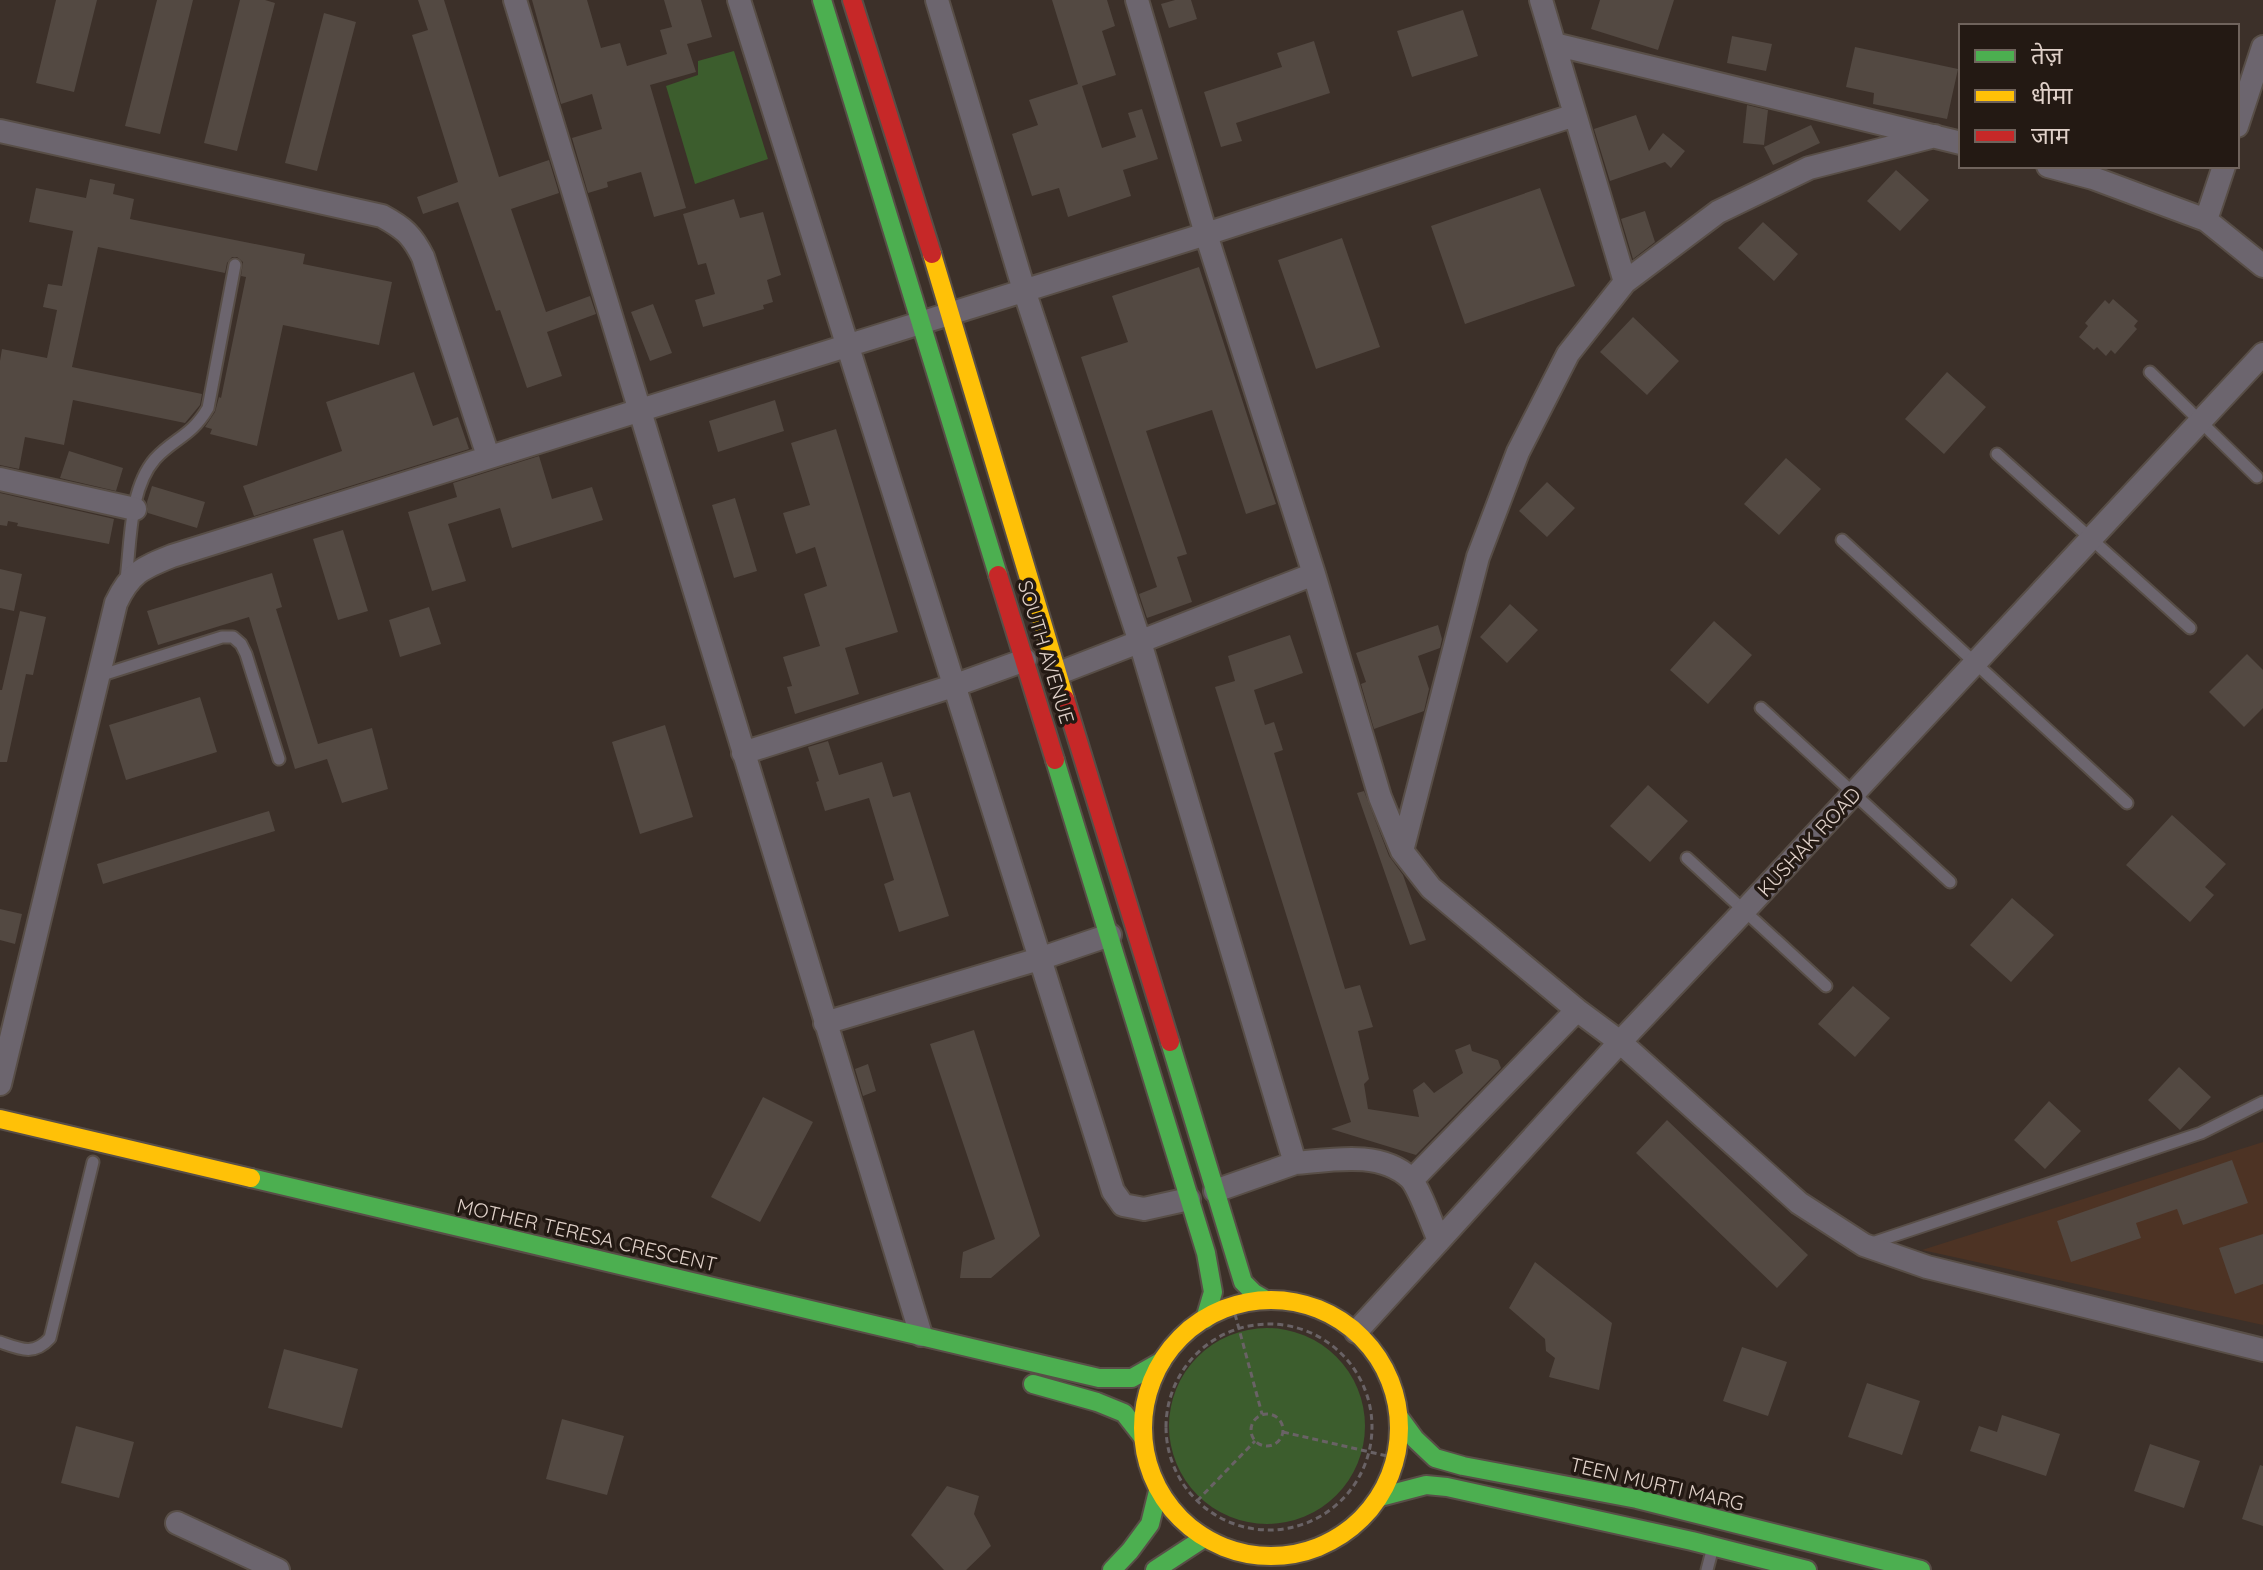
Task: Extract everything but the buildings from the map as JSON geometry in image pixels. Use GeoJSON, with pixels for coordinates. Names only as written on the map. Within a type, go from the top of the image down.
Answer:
{"type":"FeatureCollection","features":[{"type":"Feature","properties":{"kind":"main road","name":"SOUTH AVENUE"},"geometry":{"type":"LineString","coordinates":[[822,0],[1206,1253],[1213,1292],[1205,1319]]}},
{"type":"Feature","properties":{"kind":"main road","name":"SOUTH AVENUE"},"geometry":{"type":"LineString","coordinates":[[852,0],[951,313],[1014,532],[1243,1282],[1266,1300]]}},
{"type":"Feature","properties":{"kind":"main road","name":"MOTHER TERESA CRESCENT"},"geometry":{"type":"LineString","coordinates":[[0,1119],[1099,1378],[1132,1378],[1162,1361]]}},
{"type":"Feature","properties":{"kind":"main road"},"geometry":{"type":"LineString","coordinates":[[1266,1300],[1299,1303],[1329,1314],[1356,1332],[1386,1370],[1399,1417],[1396,1458],[1380,1497],[1359,1522],[1305,1561],[1235,1552],[1204,1538],[1171,1510],[1158,1491],[1147,1465],[1142,1436],[1146,1397],[1162,1361],[1181,1337],[1205,1319],[1232,1306],[1266,1300]]}},
{"type":"Feature","properties":{"kind":"main road"},"geometry":{"type":"LineString","coordinates":[[1012,1378],[1097,1402],[1124,1413],[1142,1436]]}},
{"type":"Feature","properties":{"kind":"main road","name":"TEEN MURTI MARG"},"geometry":{"type":"LineString","coordinates":[[1399,1417],[1415,1439],[1435,1458],[1637,1499],[1921,1570]]}},
{"type":"Feature","properties":{"kind":"main road"},"geometry":{"type":"LineString","coordinates":[[1380,1497],[1426,1485],[1447,1487],[1807,1570]]}},
{"type":"Feature","properties":{"kind":"main road"},"geometry":{"type":"LineString","coordinates":[[1112,1570],[1150,1524],[1158,1491]]}},
{"type":"Feature","properties":{"kind":"main road"},"geometry":{"type":"LineString","coordinates":[[1155,1570],[1204,1538]]}},
{"type":"Feature","properties":{"kind":"street"},"geometry":{"type":"LineString","coordinates":[[515,0],[921,1335]]}},
{"type":"Feature","properties":{"kind":"street"},"geometry":{"type":"LineString","coordinates":[[739,0],[1113,1191],[1123,1205],[1144,1209],[1189,1199]]}},
{"type":"Feature","properties":{"kind":"street"},"geometry":{"type":"LineString","coordinates":[[937,0],[1024,290],[1140,642],[1295,1163]]}},
{"type":"Feature","properties":{"kind":"street"},"geometry":{"type":"LineString","coordinates":[[1137,0],[1380,797],[1402,851],[1431,888],[1620,1042],[1799,1203],[1864,1245],[1927,1267],[2263,1350]]}},
{"type":"Feature","properties":{"kind":"street"},"geometry":{"type":"LineString","coordinates":[[1541,0],[1625,282]]}},
{"type":"Feature","properties":{"kind":"street"},"geometry":{"type":"LineString","coordinates":[[1554,44],[1959,142]]}},
{"type":"Feature","properties":{"kind":"street"},"geometry":{"type":"LineString","coordinates":[[2239,120],[2263,47]]}},
{"type":"Feature","properties":{"kind":"street"},"geometry":{"type":"LineString","coordinates":[[0,1084],[116,603],[126,583],[145,567],[488,456],[1206,234],[1575,115]]}},
{"type":"Feature","properties":{"kind":"street"},"geometry":{"type":"LineString","coordinates":[[0,131],[382,216],[401,226],[414,240],[423,257],[488,456]]}},
{"type":"Feature","properties":{"kind":"street"},"geometry":{"type":"LineString","coordinates":[[1402,851],[1478,557],[1518,452],[1568,354],[1625,282],[1718,212],[1809,168],[1935,136]]}},
{"type":"Feature","properties":{"kind":"street"},"geometry":{"type":"LineString","coordinates":[[2056,168],[2093,178],[2206,220],[2263,266]]}},
{"type":"Feature","properties":{"kind":"street"},"geometry":{"type":"LineString","coordinates":[[2206,220],[2223,168]]}},
{"type":"Feature","properties":{"kind":"street","name":"KUSHAK ROAD"},"geometry":{"type":"LineString","coordinates":[[1356,1332],[1620,1042],[2263,354]]}},
{"type":"Feature","properties":{"kind":"street"},"geometry":{"type":"LineString","coordinates":[[0,479],[135,509]]}},
{"type":"Feature","properties":{"kind":"street"},"geometry":{"type":"LineString","coordinates":[[1059,673],[1314,574]]}},
{"type":"Feature","properties":{"kind":"street"},"geometry":{"type":"LineString","coordinates":[[743,753],[1025,660]]}},
{"type":"Feature","properties":{"kind":"street"},"geometry":{"type":"LineString","coordinates":[[825,1023],[1110,935]]}},
{"type":"Feature","properties":{"kind":"street"},"geometry":{"type":"LineString","coordinates":[[1412,1180],[1577,1010]]}},
{"type":"Feature","properties":{"kind":"street"},"geometry":{"type":"LineString","coordinates":[[1215,1191],[1295,1163],[1351,1159],[1388,1163],[1412,1180],[1439,1241]]}},
{"type":"Feature","properties":{"kind":"street"},"geometry":{"type":"LineString","coordinates":[[177,1523],[278,1570]]}},
{"type":"Feature","properties":{"kind":"lane"},"geometry":{"type":"LineString","coordinates":[[126,583],[142,477],[157,457],[199,423],[208,408],[235,265]]}},
{"type":"Feature","properties":{"kind":"lane"},"geometry":{"type":"LineString","coordinates":[[2150,372],[2257,477]]}},
{"type":"Feature","properties":{"kind":"lane"},"geometry":{"type":"LineString","coordinates":[[1997,454],[2190,628]]}},
{"type":"Feature","properties":{"kind":"lane"},"geometry":{"type":"LineString","coordinates":[[1842,540],[2127,803]]}},
{"type":"Feature","properties":{"kind":"lane"},"geometry":{"type":"LineString","coordinates":[[98,676],[222,637],[233,637],[246,654],[279,759]]}},
{"type":"Feature","properties":{"kind":"lane"},"geometry":{"type":"LineString","coordinates":[[1761,708],[1950,882]]}},
{"type":"Feature","properties":{"kind":"lane"},"geometry":{"type":"LineString","coordinates":[[1687,858],[1826,986]]}},
{"type":"Feature","properties":{"kind":"lane"},"geometry":{"type":"LineString","coordinates":[[1864,1245],[2201,1133],[2263,1102]]}},
{"type":"Feature","properties":{"kind":"lane"},"geometry":{"type":"LineString","coordinates":[[0,1342],[31,1350],[42,1347],[50,1338],[94,1162]]}},
{"type":"Feature","properties":{"kind":"lane"},"geometry":{"type":"LineString","coordinates":[[1707,1570],[1713,1546]]}},
{"type":"Feature","properties":{"kind":"path"},"geometry":{"type":"LineString","coordinates":[[1232,1306],[1262,1414]]}},
{"type":"Feature","properties":{"kind":"path"},"geometry":{"type":"LineString","coordinates":[[1264,1324],[1293,1326],[1315,1334],[1339,1351],[1354,1368],[1367,1395],[1372,1423],[1369,1452],[1357,1479],[1339,1502],[1320,1516],[1299,1525],[1270,1530],[1247,1528],[1225,1520],[1197,1501],[1181,1482],[1169,1456],[1165,1427],[1168,1404],[1178,1377],[1196,1353],[1220,1336],[1238,1328],[1264,1324]]}},
{"type":"Feature","properties":{"kind":"path"},"geometry":{"type":"LineString","coordinates":[[1262,1414],[1272,1414],[1282,1423],[1283,1432],[1279,1441],[1271,1446],[1255,1441],[1251,1430],[1256,1418],[1262,1414]]}},
{"type":"Feature","properties":{"kind":"path"},"geometry":{"type":"LineString","coordinates":[[1283,1432],[1396,1458]]}},
{"type":"Feature","properties":{"kind":"path"},"geometry":{"type":"LineString","coordinates":[[1197,1501],[1255,1441]]}},
{"type":"Feature","properties":{"kind":"shaded area"},"geometry":{"type":"Polygon","coordinates":[[[2263,1142],[2263,1325],[1922,1250],[2263,1142]]]}},
{"type":"Feature","properties":{"kind":"green space"},"geometry":{"type":"Polygon","coordinates":[[[734,51],[768,159],[695,184],[666,86],[698,75],[698,61],[734,51]]]}},
{"type":"Feature","properties":{"kind":"green space"},"geometry":{"type":"Polygon","coordinates":[[[1267,1328],[1304,1336],[1336,1357],[1357,1389],[1365,1426],[1357,1463],[1336,1495],[1304,1516],[1267,1524],[1230,1516],[1198,1495],[1177,1463],[1169,1426],[1177,1389],[1198,1357],[1230,1336],[1267,1328]]]}},
{"type":"Feature","properties":{"kind":"traffic: fast"},"geometry":{"type":"LineString","coordinates":[[822,0],[998,575]]}},
{"type":"Feature","properties":{"kind":"traffic: fast"},"geometry":{"type":"LineString","coordinates":[[1055,760],[1206,1253],[1213,1292],[1205,1319]]}},
{"type":"Feature","properties":{"kind":"traffic: fast"},"geometry":{"type":"LineString","coordinates":[[1170,1042],[1243,1282],[1266,1300]]}},
{"type":"Feature","properties":{"kind":"traffic: fast"},"geometry":{"type":"LineString","coordinates":[[251,1178],[1099,1378],[1132,1378],[1162,1361]]}},
{"type":"Feature","properties":{"kind":"traffic: fast"},"geometry":{"type":"LineString","coordinates":[[1033,1384],[1124,1413],[1142,1436]]}},
{"type":"Feature","properties":{"kind":"traffic: fast"},"geometry":{"type":"LineString","coordinates":[[1399,1417],[1415,1439],[1435,1458],[1637,1499],[1921,1570]]}},
{"type":"Feature","properties":{"kind":"traffic: fast"},"geometry":{"type":"LineString","coordinates":[[1380,1497],[1426,1485],[1447,1487],[1692,1541],[1807,1570]]}},
{"type":"Feature","properties":{"kind":"traffic: fast"},"geometry":{"type":"LineString","coordinates":[[1112,1570],[1150,1524],[1158,1491]]}},
{"type":"Feature","properties":{"kind":"traffic: fast"},"geometry":{"type":"LineString","coordinates":[[1155,1570],[1204,1538]]}},
{"type":"Feature","properties":{"kind":"traffic: slow"},"geometry":{"type":"LineString","coordinates":[[932,254],[1065,699]]}},
{"type":"Feature","properties":{"kind":"traffic: slow"},"geometry":{"type":"LineString","coordinates":[[0,1119],[251,1178]]}},
{"type":"Feature","properties":{"kind":"traffic: slow"},"geometry":{"type":"LineString","coordinates":[[1271,1300],[1308,1306],[1331,1315],[1352,1329],[1370,1347],[1389,1379],[1399,1428],[1393,1465],[1384,1488],[1370,1509],[1352,1527],[1320,1546],[1271,1556],[1234,1550],[1211,1541],[1190,1527],[1172,1509],[1153,1477],[1143,1428],[1149,1391],[1158,1368],[1172,1347],[1190,1329],[1222,1310],[1271,1300]]}},
{"type":"Feature","properties":{"kind":"traffic: jam"},"geometry":{"type":"LineString","coordinates":[[852,0],[932,254]]}},
{"type":"Feature","properties":{"kind":"traffic: jam"},"geometry":{"type":"LineString","coordinates":[[998,575],[1055,760]]}},
{"type":"Feature","properties":{"kind":"traffic: jam"},"geometry":{"type":"LineString","coordinates":[[1065,699],[1170,1042]]}}]}
